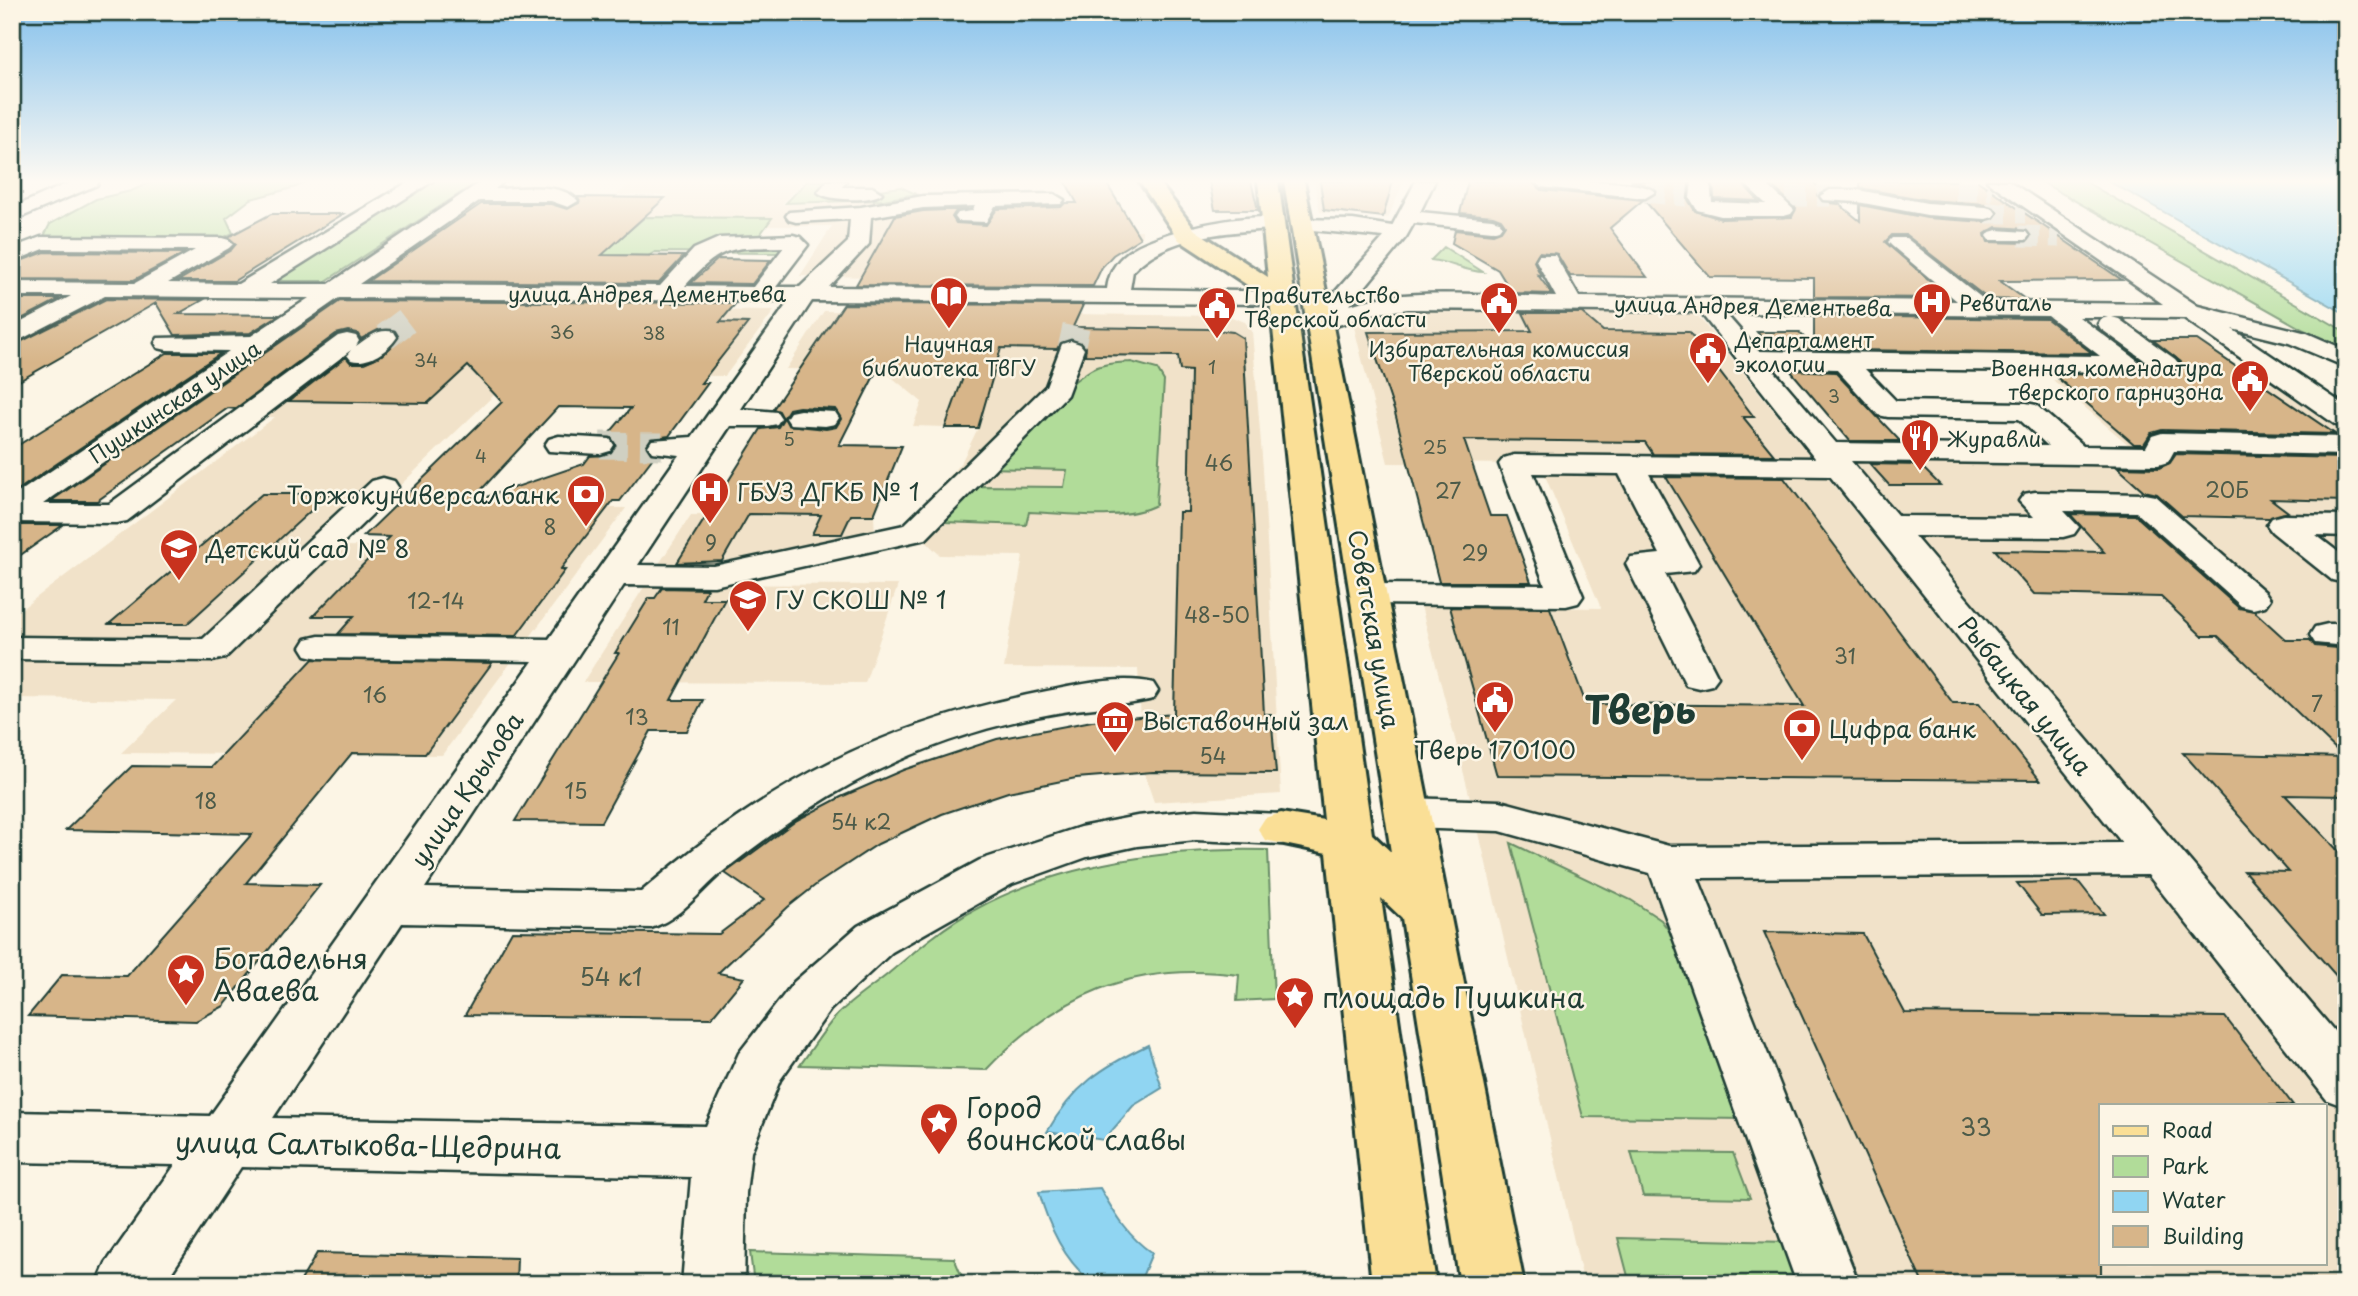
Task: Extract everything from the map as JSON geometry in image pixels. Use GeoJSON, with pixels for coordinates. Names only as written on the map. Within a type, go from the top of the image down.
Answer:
{"type":"FeatureCollection","features":[{"type":"Feature","properties":{"kind":"main road"},"geometry":{"type":"LineString","coordinates":[[1201,241],[1291,283]]}},
{"type":"Feature","properties":{"kind":"main road","name":"Советская улица"},"geometry":{"type":"LineString","coordinates":[[1279,241],[1291,283],[1349,841],[1404,1284]]}},
{"type":"Feature","properties":{"kind":"main road","name":"Советская улица"},"geometry":{"type":"LineString","coordinates":[[1299,241],[1291,283],[1320,324],[1492,1284]]}},
{"type":"Feature","properties":{"kind":"main road"},"geometry":{"type":"LineString","coordinates":[[1281,828],[1349,841],[1426,912]]}},
{"type":"Feature","properties":{"kind":"street"},"geometry":{"type":"LineString","coordinates":[[245,290],[325,241]]}},
{"type":"Feature","properties":{"kind":"street","name":"Пушкинская улица"},"geometry":{"type":"LineString","coordinates":[[12,512],[408,241]]}},
{"type":"Feature","properties":{"kind":"street"},"geometry":{"type":"LineString","coordinates":[[666,293],[702,254],[726,242],[761,241]]}},
{"type":"Feature","properties":{"kind":"street"},"geometry":{"type":"LineString","coordinates":[[759,294],[799,247],[793,241]]}},
{"type":"Feature","properties":{"kind":"street","name":"улица Крылова"},"geometry":{"type":"LineString","coordinates":[[128,1284],[613,575],[694,437],[805,294],[817,287],[859,241]]}},
{"type":"Feature","properties":{"kind":"street"},"geometry":{"type":"LineString","coordinates":[[1118,296],[1122,271],[1130,262],[1155,246],[1168,241]]}},
{"type":"Feature","properties":{"kind":"street"},"geometry":{"type":"LineString","coordinates":[[1320,324],[1365,276],[1391,241]]}},
{"type":"Feature","properties":{"kind":"street"},"geometry":{"type":"LineString","coordinates":[[2076,241],[2190,310],[2346,419]]}},
{"type":"Feature","properties":{"kind":"street"},"geometry":{"type":"LineString","coordinates":[[1899,242],[1980,308]]}},
{"type":"Feature","properties":{"kind":"street"},"geometry":{"type":"LineString","coordinates":[[12,257],[41,243],[222,244],[142,289]]}},
{"type":"Feature","properties":{"kind":"street"},"geometry":{"type":"LineString","coordinates":[[1547,260],[1572,303]]}},
{"type":"Feature","properties":{"kind":"street"},"geometry":{"type":"LineString","coordinates":[[1365,276],[1385,290],[1417,302]]}},
{"type":"Feature","properties":{"kind":"street","name":"улица Андрея Дементьева"},"geometry":{"type":"LineString","coordinates":[[12,289],[1118,296],[1291,283]]}},
{"type":"Feature","properties":{"kind":"street"},"geometry":{"type":"LineString","coordinates":[[12,337],[102,289]]}},
{"type":"Feature","properties":{"kind":"street"},"geometry":{"type":"LineString","coordinates":[[417,313],[445,291]]}},
{"type":"Feature","properties":{"kind":"street","name":"улица Андрея Дементьева"},"geometry":{"type":"LineString","coordinates":[[1320,324],[1368,307],[1417,302],[2190,310]]}},
{"type":"Feature","properties":{"kind":"street","name":"Рыбацкая улица"},"geometry":{"type":"LineString","coordinates":[[1706,305],[2346,1084]]}},
{"type":"Feature","properties":{"kind":"street"},"geometry":{"type":"LineString","coordinates":[[1751,359],[2127,364],[2053,309]]}},
{"type":"Feature","properties":{"kind":"street"},"geometry":{"type":"LineString","coordinates":[[2089,309],[2166,364]]}},
{"type":"Feature","properties":{"kind":"street"},"geometry":{"type":"LineString","coordinates":[[2190,310],[2298,338],[2346,359]]}},
{"type":"Feature","properties":{"kind":"street"},"geometry":{"type":"LineString","coordinates":[[12,512],[116,514],[354,348],[385,337]]}},
{"type":"Feature","properties":{"kind":"street"},"geometry":{"type":"LineString","coordinates":[[167,343],[258,344]]}},
{"type":"Feature","properties":{"kind":"street"},"geometry":{"type":"LineString","coordinates":[[613,575],[714,576],[915,532],[1058,389],[1071,349]]}},
{"type":"Feature","properties":{"kind":"street"},"geometry":{"type":"LineString","coordinates":[[1843,361],[1888,409],[2026,411]]}},
{"type":"Feature","properties":{"kind":"street"},"geometry":{"type":"LineString","coordinates":[[1972,362],[2075,455]]}},
{"type":"Feature","properties":{"kind":"street"},"geometry":{"type":"LineString","coordinates":[[694,437],[767,418]]}},
{"type":"Feature","properties":{"kind":"street"},"geometry":{"type":"LineString","coordinates":[[1368,594],[1566,596],[1514,464],[1629,465],[1833,459],[2158,456],[2162,442],[2346,446]]}},
{"type":"Feature","properties":{"kind":"street"},"geometry":{"type":"LineString","coordinates":[[559,445],[600,445]]}},
{"type":"Feature","properties":{"kind":"street"},"geometry":{"type":"LineString","coordinates":[[1629,465],[1682,564],[1643,564],[1699,677]]}},
{"type":"Feature","properties":{"kind":"street"},"geometry":{"type":"LineString","coordinates":[[12,648],[212,650],[383,487]]}},
{"type":"Feature","properties":{"kind":"street"},"geometry":{"type":"LineString","coordinates":[[1888,526],[2063,527],[2035,501],[2144,503],[2253,599]]}},
{"type":"Feature","properties":{"kind":"street"},"geometry":{"type":"LineString","coordinates":[[319,647],[561,650]]}},
{"type":"Feature","properties":{"kind":"street"},"geometry":{"type":"LineString","coordinates":[[387,905],[651,910],[690,873],[762,818],[816,784],[860,761],[905,742],[988,715],[1063,699],[1139,691]]}},
{"type":"Feature","properties":{"kind":"street"},"geometry":{"type":"LineString","coordinates":[[1407,813],[1500,816],[1669,862],[2161,859]]}},
{"type":"Feature","properties":{"kind":"street"},"geometry":{"type":"LineString","coordinates":[[713,1284],[717,1193],[723,1152],[758,1069],[812,996],[875,939],[996,872],[1080,843],[1167,828],[1225,825],[1281,828]]}},
{"type":"Feature","properties":{"kind":"street"},"geometry":{"type":"LineString","coordinates":[[1669,862],[1828,1284]]}},
{"type":"Feature","properties":{"kind":"street","name":"улица Салтыкова-Щедрина"},"geometry":{"type":"LineString","coordinates":[[12,1137],[723,1152]]}},
{"type":"Feature","properties":{"kind":"lane"},"geometry":{"type":"LineString","coordinates":[[2344,573],[2284,525],[2346,526]]}},
{"type":"Feature","properties":{"kind":"shaded area"},"geometry":{"type":"Polygon","coordinates":[[[822,241],[1135,241],[1113,255],[1096,279],[800,276],[822,241]]]}},
{"type":"Feature","properties":{"kind":"shaded area"},"geometry":{"type":"Polygon","coordinates":[[[406,307],[774,311],[725,376],[516,374],[337,546],[475,547],[511,507],[626,508],[442,755],[121,753],[176,700],[12,698],[12,616],[275,417],[246,416],[347,341],[367,336],[406,307]]]}},
{"type":"Feature","properties":{"kind":"shaded area"},"geometry":{"type":"Polygon","coordinates":[[[1375,310],[1694,311],[2111,832],[2166,876],[2346,1101],[2346,1284],[1584,1284],[1478,829],[1421,606],[1601,608],[1540,464],[1388,463],[1352,319],[1375,310]]]}},
{"type":"Feature","properties":{"kind":"shaded area"},"geometry":{"type":"Polygon","coordinates":[[[824,311],[1229,316],[1245,322],[1252,331],[1263,469],[1281,794],[1154,802],[1144,773],[1138,669],[1004,668],[1023,556],[940,555],[908,525],[962,461],[978,428],[913,426],[922,402],[883,370],[786,369],[824,311]]]}},
{"type":"Feature","properties":{"kind":"shaded area"},"geometry":{"type":"Polygon","coordinates":[[[2053,380],[2273,384],[2346,435],[2346,1049],[1834,450],[2137,452],[2053,380]]]}},
{"type":"Feature","properties":{"kind":"shaded area"},"geometry":{"type":"Polygon","coordinates":[[[691,515],[874,516],[875,536],[717,571],[655,570],[691,515]]]}},
{"type":"Feature","properties":{"kind":"shaded area","name":"ГУ СКОШ № 1"},"geometry":{"type":"Polygon","coordinates":[[[646,584],[898,585],[865,683],[583,682],[646,584]]]}},
{"type":"Feature","properties":{"kind":"green space"},"geometry":{"type":"Polygon","coordinates":[[[335,241],[386,241],[326,281],[270,281],[335,241]]]}},
{"type":"Feature","properties":{"kind":"green space"},"geometry":{"type":"Polygon","coordinates":[[[617,241],[764,241],[789,244],[786,253],[655,252],[640,261],[593,262],[617,241]]]}},
{"type":"Feature","properties":{"kind":"green space"},"geometry":{"type":"Polygon","coordinates":[[[2147,241],[2189,241],[2346,332],[2346,351],[2147,241]]]}},
{"type":"Feature","properties":{"kind":"green space"},"geometry":{"type":"Polygon","coordinates":[[[1444,247],[1483,272],[1431,260],[1444,247]]]}},
{"type":"Feature","properties":{"kind":"green space"},"geometry":{"type":"Polygon","coordinates":[[[1131,362],[1157,369],[1164,381],[1156,505],[1111,515],[1029,512],[1026,525],[944,522],[943,513],[974,486],[1064,487],[1067,470],[987,468],[1075,380],[1099,366],[1131,362]]]}},
{"type":"Feature","properties":{"kind":"green space"},"geometry":{"type":"Polygon","coordinates":[[[1511,843],[1631,900],[1661,920],[1678,943],[1745,1119],[1583,1117],[1511,843]]]}},
{"type":"Feature","properties":{"kind":"green space"},"geometry":{"type":"Polygon","coordinates":[[[1268,850],[1274,999],[1237,1001],[1239,975],[1165,973],[1100,989],[1070,1003],[1041,1021],[986,1070],[800,1065],[833,1020],[850,1003],[942,930],[1010,892],[1082,869],[1119,861],[1195,851],[1268,850]]]}},
{"type":"Feature","properties":{"kind":"green space"},"geometry":{"type":"Polygon","coordinates":[[[1631,1152],[1733,1153],[1750,1198],[1643,1196],[1631,1152]]]}},
{"type":"Feature","properties":{"kind":"green space"},"geometry":{"type":"Polygon","coordinates":[[[1618,1238],[1793,1242],[1808,1284],[1630,1284],[1618,1238]]]}},
{"type":"Feature","properties":{"kind":"green space"},"geometry":{"type":"Polygon","coordinates":[[[750,1252],[954,1258],[965,1284],[754,1284],[750,1252]]]}},
{"type":"Feature","properties":{"kind":"water"},"geometry":{"type":"Polygon","coordinates":[[[2216,241],[2346,241],[2346,314],[2216,241]]]}},
{"type":"Feature","properties":{"kind":"water"},"geometry":{"type":"Polygon","coordinates":[[[1148,1045],[1162,1088],[1133,1106],[1104,1140],[1047,1132],[1067,1102],[1090,1079],[1116,1061],[1148,1045]]]}},
{"type":"Feature","properties":{"kind":"water"},"geometry":{"type":"Polygon","coordinates":[[[1100,1188],[1116,1216],[1152,1253],[1139,1284],[1094,1284],[1083,1275],[1059,1242],[1039,1192],[1100,1188]]]}},
{"type":"Feature","properties":{"kind":"building"},"geometry":{"type":"Polygon","coordinates":[[[233,241],[298,241],[234,281],[178,281],[231,250],[236,244],[233,241]]]}},
{"type":"Feature","properties":{"kind":"building"},"geometry":{"type":"Polygon","coordinates":[[[426,241],[617,241],[602,255],[684,256],[659,283],[368,281],[426,241]]]}},
{"type":"Feature","properties":{"kind":"building"},"geometry":{"type":"Polygon","coordinates":[[[881,241],[1134,241],[1113,255],[1102,267],[1093,286],[856,285],[881,241]]]}},
{"type":"Feature","properties":{"kind":"building"},"geometry":{"type":"Polygon","coordinates":[[[1620,241],[1647,277],[1570,276],[1557,254],[1539,252],[1534,261],[1541,276],[1538,275],[1552,294],[1512,293],[1498,270],[1452,243],[1620,241]]]}},
{"type":"Feature","properties":{"kind":"building"},"geometry":{"type":"Polygon","coordinates":[[[1680,241],[1886,241],[1950,298],[1814,297],[1814,278],[1710,277],[1680,241]]]}},
{"type":"Feature","properties":{"kind":"building"},"geometry":{"type":"Polygon","coordinates":[[[1914,241],[2066,241],[2122,280],[2000,281],[2026,300],[1988,299],[1914,241]]]}},
{"type":"Feature","properties":{"kind":"building"},"geometry":{"type":"Polygon","coordinates":[[[45,252],[185,253],[134,280],[12,279],[12,264],[45,252]]]}},
{"type":"Feature","properties":{"kind":"building"},"geometry":{"type":"Polygon","coordinates":[[[718,259],[771,260],[752,284],[691,283],[718,259]]]}},
{"type":"Feature","properties":{"kind":"building"},"geometry":{"type":"Polygon","coordinates":[[[12,299],[60,299],[12,324],[12,299]]]}},
{"type":"Feature","properties":{"kind":"building"},"geometry":{"type":"Polygon","coordinates":[[[106,299],[203,300],[178,314],[279,315],[250,333],[175,335],[156,303],[12,385],[12,346],[106,299]]]}},
{"type":"Feature","properties":{"kind":"building"},"geometry":{"type":"Polygon","coordinates":[[[340,301],[736,303],[720,322],[748,323],[701,383],[708,383],[669,436],[650,439],[646,447],[655,455],[620,501],[613,501],[560,570],[565,570],[516,636],[338,634],[354,616],[313,616],[390,537],[364,536],[502,402],[468,366],[428,403],[289,401],[346,357],[351,363],[364,363],[384,354],[399,339],[394,329],[378,330],[361,339],[357,333],[348,331],[336,334],[235,409],[228,408],[97,501],[51,501],[340,301]],[[558,407],[469,503],[584,464],[590,456],[611,454],[616,444],[607,436],[631,408],[558,407]]]}},
{"type":"Feature","properties":{"kind":"building"},"geometry":{"type":"Polygon","coordinates":[[[844,304],[1083,305],[1067,340],[1061,342],[1057,349],[1001,348],[978,428],[945,428],[966,369],[878,368],[839,445],[902,446],[874,515],[851,515],[842,534],[812,534],[821,515],[749,514],[722,561],[677,563],[761,429],[778,427],[783,419],[779,411],[773,409],[844,304]],[[799,407],[789,409],[784,417],[788,425],[826,429],[836,427],[841,419],[835,409],[799,407]]]}},
{"type":"Feature","properties":{"kind":"building"},"geometry":{"type":"Polygon","coordinates":[[[1523,313],[1582,313],[1603,331],[1689,332],[1754,417],[1743,417],[1774,455],[1653,454],[1645,442],[1464,440],[1490,516],[1507,516],[1531,582],[1439,582],[1395,413],[1368,332],[1532,331],[1523,313]]]}},
{"type":"Feature","properties":{"kind":"building"},"geometry":{"type":"Polygon","coordinates":[[[1814,316],[2047,319],[2092,353],[1771,349],[1757,332],[1799,332],[1814,348],[1814,316]]]}},
{"type":"Feature","properties":{"kind":"building"},"geometry":{"type":"Polygon","coordinates":[[[1075,327],[1208,329],[1233,332],[1243,338],[1264,714],[1271,714],[1276,773],[1153,772],[1076,778],[1008,792],[942,814],[878,844],[817,884],[788,907],[718,973],[744,978],[711,1018],[465,1015],[512,931],[719,934],[764,900],[725,873],[797,820],[841,797],[903,770],[997,739],[1092,721],[1174,714],[1179,512],[1188,512],[1191,371],[1180,370],[1178,356],[1085,355],[1086,347],[1073,339],[1075,327]]]}},
{"type":"Feature","properties":{"kind":"building"},"geometry":{"type":"Polygon","coordinates":[[[2153,340],[2197,340],[2335,434],[2162,430],[2151,433],[2144,444],[2134,444],[2053,374],[2127,375],[2138,371],[2143,364],[2141,360],[2165,374],[2177,371],[2181,362],[2153,340]]]}},
{"type":"Feature","properties":{"kind":"building"},"geometry":{"type":"Polygon","coordinates":[[[167,353],[221,353],[12,494],[12,449],[167,353]]]}},
{"type":"Feature","properties":{"kind":"building"},"geometry":{"type":"Polygon","coordinates":[[[1790,370],[1835,372],[1900,441],[1850,441],[1790,370]]]}},
{"type":"Feature","properties":{"kind":"building"},"geometry":{"type":"Polygon","coordinates":[[[2176,454],[2346,458],[2346,501],[2271,499],[2288,512],[2269,518],[2182,516],[2157,494],[2144,491],[2117,467],[2159,468],[2170,463],[2176,454]]]}},
{"type":"Feature","properties":{"kind":"building"},"geometry":{"type":"Polygon","coordinates":[[[1870,464],[1920,465],[1940,485],[1889,485],[1870,464]]]}},
{"type":"Feature","properties":{"kind":"building"},"geometry":{"type":"Polygon","coordinates":[[[1666,477],[1784,478],[1953,703],[1979,703],[2040,780],[1497,776],[1450,607],[1550,608],[1586,704],[1804,706],[1666,477]]]}},
{"type":"Feature","properties":{"kind":"building"},"geometry":{"type":"Polygon","coordinates":[[[262,494],[329,494],[187,624],[109,624],[262,494]]]}},
{"type":"Feature","properties":{"kind":"building"},"geometry":{"type":"Polygon","coordinates":[[[2070,514],[2135,515],[2239,608],[2254,611],[2286,640],[2310,640],[2315,646],[2337,648],[2346,656],[2346,796],[2285,795],[2346,859],[2346,987],[2244,871],[2289,872],[2183,753],[2344,757],[2218,636],[2202,636],[2161,597],[2034,594],[1995,550],[2104,552],[2070,514]]]}},
{"type":"Feature","properties":{"kind":"building"},"geometry":{"type":"Polygon","coordinates":[[[12,525],[63,525],[12,561],[12,525]]]}},
{"type":"Feature","properties":{"kind":"building"},"geometry":{"type":"Polygon","coordinates":[[[662,588],[707,589],[702,599],[725,599],[671,700],[703,700],[687,731],[651,731],[601,822],[515,821],[619,653],[615,653],[649,598],[655,598],[662,588]]]}},
{"type":"Feature","properties":{"kind":"building"},"geometry":{"type":"Polygon","coordinates":[[[313,659],[492,663],[425,754],[352,753],[246,883],[320,885],[224,1006],[196,1021],[28,1016],[62,975],[127,976],[252,834],[66,830],[132,766],[212,767],[313,659]]]}},
{"type":"Feature","properties":{"kind":"building"},"geometry":{"type":"Polygon","coordinates":[[[2078,881],[2104,914],[2042,915],[2017,883],[2078,881]]]}},
{"type":"Feature","properties":{"kind":"building"},"geometry":{"type":"Polygon","coordinates":[[[1764,932],[1863,934],[1905,1013],[2225,1017],[2292,1104],[2099,1104],[2101,1284],[1923,1284],[1764,932]]]}},
{"type":"Feature","properties":{"kind":"building"},"geometry":{"type":"Polygon","coordinates":[[[317,1253],[517,1258],[516,1284],[299,1284],[317,1253]]]}},
{"type":"Feature","properties":{"kind":"tunnel"},"geometry":{"type":"LineString","coordinates":[[385,337],[410,318]]}},
{"type":"Feature","properties":{"kind":"tunnel"},"geometry":{"type":"LineString","coordinates":[[1071,349],[1076,327]]}},
{"type":"Feature","properties":{"kind":"tunnel"},"geometry":{"type":"LineString","coordinates":[[600,445],[662,446]]}},
{"type":"Feature","properties":{"kind":"place","name":"Научная библиотека ТвГУ"},"geometry":{"type":"Point","coordinates":[949,330]}},
{"type":"Feature","properties":{"kind":"place","name":"Избирательная комиcсия Тверской области"},"geometry":{"type":"Point","coordinates":[1499,335]}},
{"type":"Feature","properties":{"kind":"place","name":"Ревиталь"},"geometry":{"type":"Point","coordinates":[1932,336]}},
{"type":"Feature","properties":{"kind":"place","name":"Правительство Тверской области"},"geometry":{"type":"Point","coordinates":[1217,340]}},
{"type":"Feature","properties":{"kind":"place","name":"Департамент экологии"},"geometry":{"type":"Point","coordinates":[1708,385]}},
{"type":"Feature","properties":{"kind":"place","name":"Военная комендатура тверского гарнизона"},"geometry":{"type":"Point","coordinates":[2250,413]}},
{"type":"Feature","properties":{"kind":"place","name":"Журавли"},"geometry":{"type":"Point","coordinates":[1920,472]}},
{"type":"Feature","properties":{"kind":"place","name":"ГБУЗ ДГКБ № 1"},"geometry":{"type":"Point","coordinates":[710,525]}},
{"type":"Feature","properties":{"kind":"place","name":"Торжокуниверсалбанк"},"geometry":{"type":"Point","coordinates":[586,528]}},
{"type":"Feature","properties":{"kind":"place","name":"Детский сад № 8"},"geometry":{"type":"Point","coordinates":[179,582]}},
{"type":"Feature","properties":{"kind":"place","name":"ГУ СКОШ № 1"},"geometry":{"type":"Point","coordinates":[748,633]}},
{"type":"Feature","properties":{"kind":"place","name":"Тверь 170100"},"geometry":{"type":"Point","coordinates":[1495,734]}},
{"type":"Feature","properties":{"kind":"place","name":"Выставочный зал"},"geometry":{"type":"Point","coordinates":[1115,754]}},
{"type":"Feature","properties":{"kind":"place","name":"Цифра банк"},"geometry":{"type":"Point","coordinates":[1802,762]}},
{"type":"Feature","properties":{"kind":"place","name":"Богадельня Аваева"},"geometry":{"type":"Point","coordinates":[186,1007]}},
{"type":"Feature","properties":{"kind":"place","name":"площадь Пушкина"},"geometry":{"type":"Point","coordinates":[1295,1030]}},
{"type":"Feature","properties":{"kind":"place","name":"Город воинской славы"},"geometry":{"type":"Point","coordinates":[939,1156]}},
{"type":"Feature","properties":{"kind":"district","name":"Тверь"},"geometry":{"type":"Point","coordinates":[1640,708]}}]}
